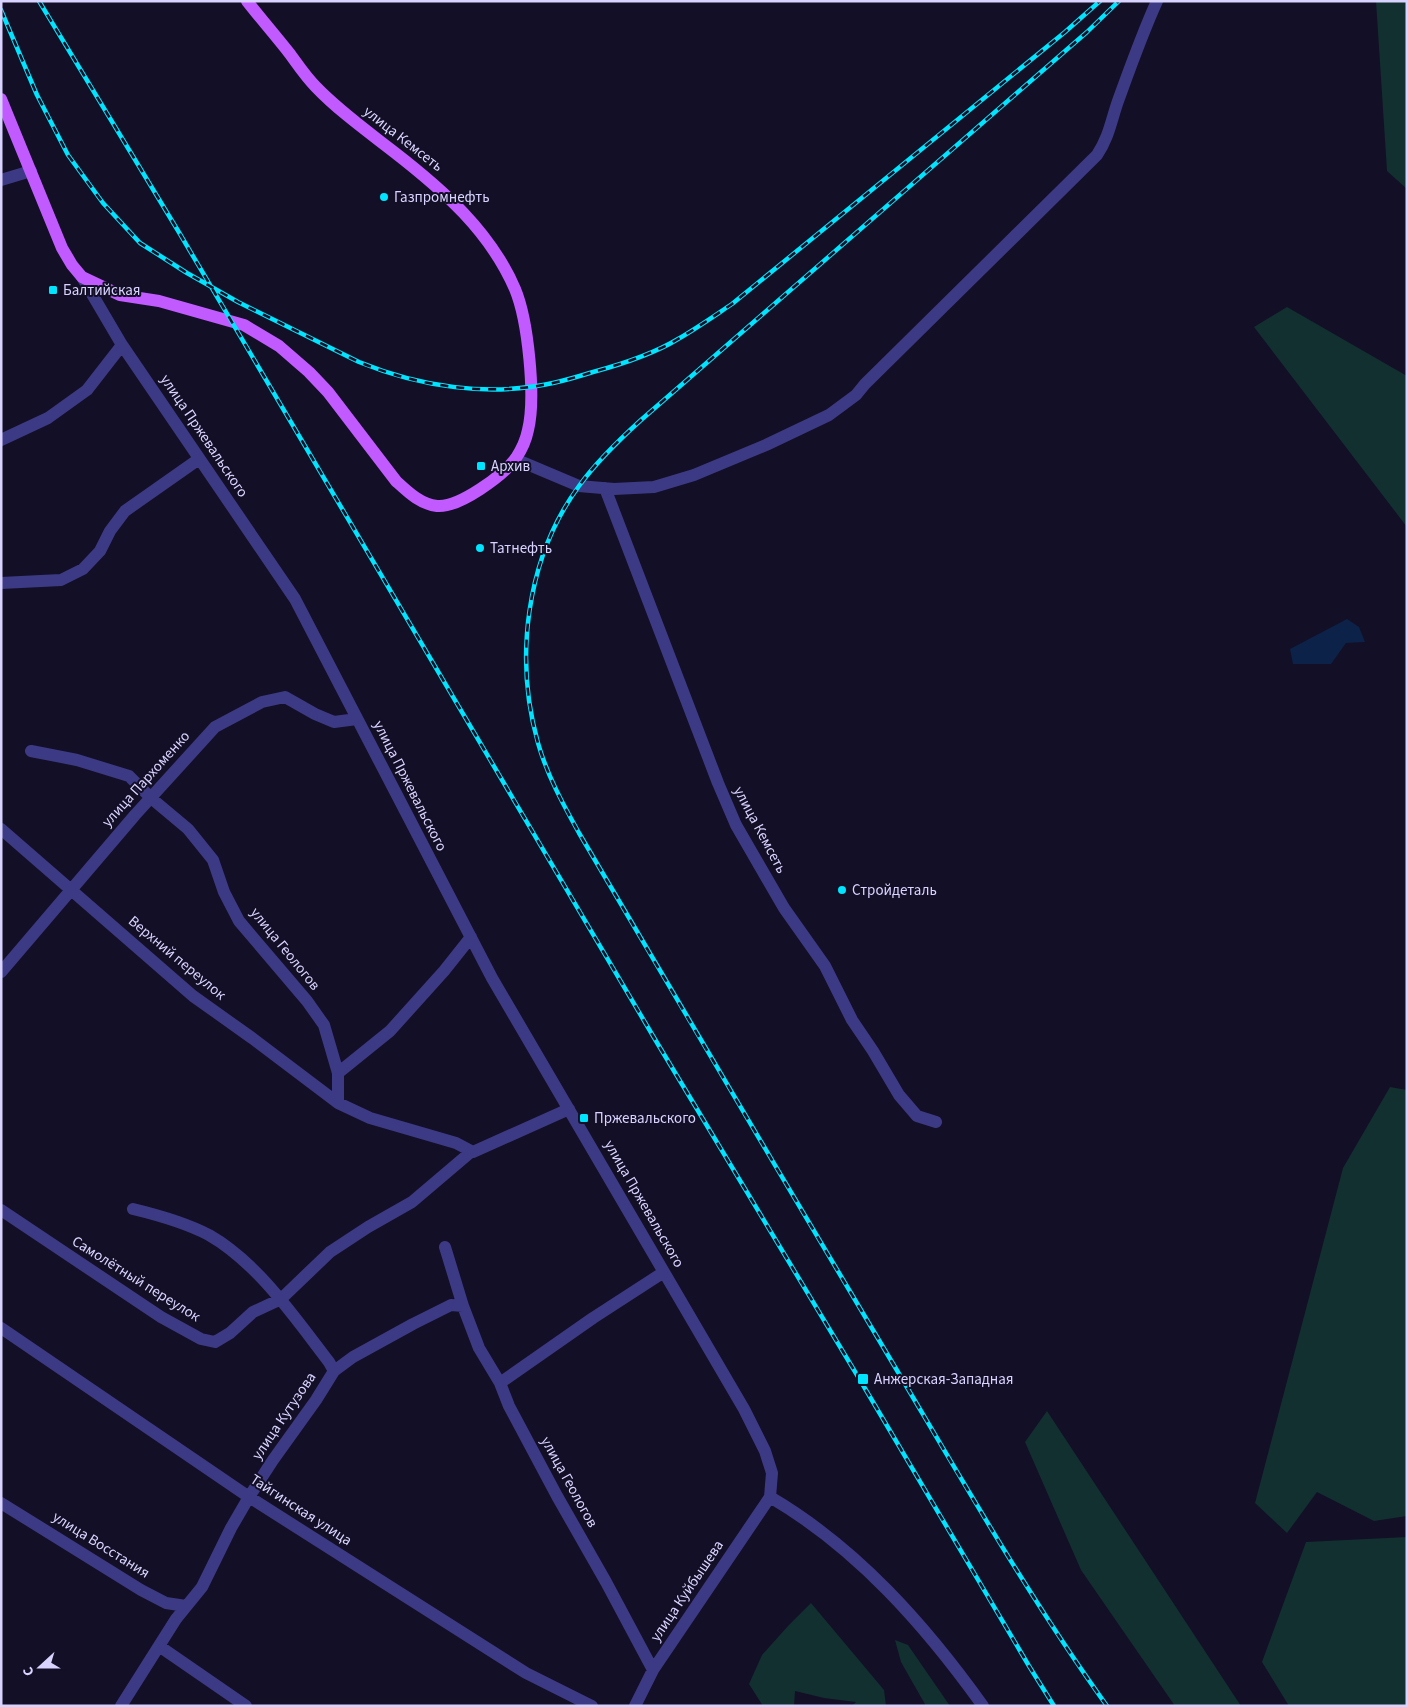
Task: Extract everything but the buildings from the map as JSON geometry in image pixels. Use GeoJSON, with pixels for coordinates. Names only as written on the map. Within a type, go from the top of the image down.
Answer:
{"type":"FeatureCollection","features":[{"type":"Feature","properties":{"kind":"main road","name":"улица Кемсеть"},"geometry":{"type":"LineString","coordinates":[[82,277],[120,295],[159,301],[244,325],[271,340],[287,351],[324,388],[396,481],[420,501],[443,506],[461,500],[490,481],[515,459],[523,446],[528,431],[532,405],[530,364],[522,307],[502,262],[474,224],[440,189],[360,127],[316,87],[247,1]]}},
{"type":"Feature","properties":{"kind":"main road","name":"улица Пржевальского"},"geometry":{"type":"LineString","coordinates":[[1,99],[62,248],[82,277]]}},
{"type":"Feature","properties":{"kind":"street"},"geometry":{"type":"LineString","coordinates":[[515,459],[579,486],[610,488],[654,487],[694,475],[766,445],[829,415],[856,395],[1097,155],[1109,134],[1114,112],[1132,62],[1158,1]]}},
{"type":"Feature","properties":{"kind":"street"},"geometry":{"type":"LineString","coordinates":[[1,180],[31,171]]}},
{"type":"Feature","properties":{"kind":"street","name":"улица Пржевальского"},"geometry":{"type":"LineString","coordinates":[[82,277],[122,345],[295,599],[492,978],[744,1409],[765,1451],[772,1472],[770,1496]]}},
{"type":"Feature","properties":{"kind":"street"},"geometry":{"type":"LineString","coordinates":[[1,440],[48,418],[87,390],[122,345]]}},
{"type":"Feature","properties":{"kind":"street"},"geometry":{"type":"LineString","coordinates":[[1,583],[61,580],[83,569],[100,551],[110,531],[125,512],[199,458]]}},
{"type":"Feature","properties":{"kind":"street","name":"улица Кемсеть"},"geometry":{"type":"LineString","coordinates":[[610,488],[718,783],[736,825],[784,908],[825,966],[852,1020],[873,1050],[898,1095],[916,1116],[936,1122]]}},
{"type":"Feature","properties":{"kind":"street","name":"улица Пархоменко"},"geometry":{"type":"LineString","coordinates":[[1,972],[150,798],[215,727],[262,702],[285,697],[315,714],[334,722],[357,718]]}},
{"type":"Feature","properties":{"kind":"street","name":"улица Геологов"},"geometry":{"type":"LineString","coordinates":[[31,751],[77,760],[129,776],[150,798],[188,829],[213,860],[224,892],[239,921],[307,1001],[324,1025],[338,1073],[338,1103]]}},
{"type":"Feature","properties":{"kind":"street","name":"Верхний переулок"},"geometry":{"type":"LineString","coordinates":[[1,829],[193,996],[338,1103]]}},
{"type":"Feature","properties":{"kind":"street"},"geometry":{"type":"LineString","coordinates":[[338,1073],[390,1031],[471,938]]}},
{"type":"Feature","properties":{"kind":"street"},"geometry":{"type":"LineString","coordinates":[[338,1103],[370,1118],[456,1143],[472,1152]]}},
{"type":"Feature","properties":{"kind":"street","name":"Самолётный переулок"},"geometry":{"type":"LineString","coordinates":[[1,1210],[161,1316],[201,1339],[215,1342],[230,1333],[253,1312],[281,1299],[330,1252],[368,1227],[412,1202],[472,1152],[569,1109]]}},
{"type":"Feature","properties":{"kind":"street"},"geometry":{"type":"LineString","coordinates":[[133,1209],[161,1216],[208,1235],[247,1263],[281,1299],[334,1371]]}},
{"type":"Feature","properties":{"kind":"street","name":"улица Геологов"},"geometry":{"type":"LineString","coordinates":[[445,1247],[463,1306],[479,1348],[500,1384],[509,1406],[557,1496],[653,1670]]}},
{"type":"Feature","properties":{"kind":"street"},"geometry":{"type":"LineString","coordinates":[[500,1384],[593,1318],[664,1272]]}},
{"type":"Feature","properties":{"kind":"street","name":"улица Кутузова"},"geometry":{"type":"LineString","coordinates":[[121,1706],[176,1619],[202,1587],[231,1528],[249,1497],[334,1371],[353,1357],[413,1324],[451,1306],[463,1306]]}},
{"type":"Feature","properties":{"kind":"street","name":"Тайгинская улица"},"geometry":{"type":"LineString","coordinates":[[1,1328],[249,1497],[526,1673],[592,1706]]}},
{"type":"Feature","properties":{"kind":"street"},"geometry":{"type":"LineString","coordinates":[[770,1496],[791,1509],[840,1546],[896,1600],[954,1665],[983,1706]]}},
{"type":"Feature","properties":{"kind":"street","name":"улица Куйбышева"},"geometry":{"type":"LineString","coordinates":[[635,1706],[653,1670],[770,1496]]}},
{"type":"Feature","properties":{"kind":"street","name":"улица Восстания"},"geometry":{"type":"LineString","coordinates":[[1,1503],[133,1585],[166,1603],[186,1606]]}},
{"type":"Feature","properties":{"kind":"street"},"geometry":{"type":"LineString","coordinates":[[166,1603],[176,1619]]}},
{"type":"Feature","properties":{"kind":"street"},"geometry":{"type":"LineString","coordinates":[[158,1646],[246,1706]]}},
{"type":"Feature","properties":{"kind":"green space"},"geometry":{"type":"Polygon","coordinates":[[[1376,1],[1407,1],[1407,189],[1387,171],[1376,1]]]}},
{"type":"Feature","properties":{"kind":"green space"},"geometry":{"type":"Polygon","coordinates":[[[1287,307],[1407,376],[1407,527],[1254,327],[1287,307]]]}},
{"type":"Feature","properties":{"kind":"green space"},"geometry":{"type":"Polygon","coordinates":[[[1390,1087],[1407,1090],[1407,1516],[1374,1521],[1317,1492],[1287,1533],[1255,1503],[1343,1168],[1390,1087]]]}},
{"type":"Feature","properties":{"kind":"green space"},"geometry":{"type":"Polygon","coordinates":[[[1047,1411],[1241,1706],[1175,1706],[1081,1570],[1025,1442],[1047,1411]]]}},
{"type":"Feature","properties":{"kind":"green space"},"geometry":{"type":"Polygon","coordinates":[[[1407,1537],[1407,1706],[1289,1706],[1262,1662],[1306,1542],[1407,1537]]]}},
{"type":"Feature","properties":{"kind":"green space"},"geometry":{"type":"Polygon","coordinates":[[[811,1603],[884,1690],[886,1706],[852,1706],[856,1702],[824,1698],[795,1691],[794,1706],[763,1706],[749,1684],[762,1655],[811,1603]]]}},
{"type":"Feature","properties":{"kind":"green space"},"geometry":{"type":"Polygon","coordinates":[[[895,1640],[908,1645],[950,1706],[926,1706],[901,1662],[895,1640]]]}},
{"type":"Feature","properties":{"kind":"water"},"geometry":{"type":"Polygon","coordinates":[[[1347,619],[1359,627],[1365,642],[1346,643],[1331,664],[1293,664],[1290,649],[1347,619]]]}},
{"type":"Feature","properties":{"kind":"railway"},"geometry":{"type":"LineString","coordinates":[[39,1],[180,234],[656,1041],[1054,1706]]}},
{"type":"Feature","properties":{"kind":"railway"},"geometry":{"type":"LineString","coordinates":[[1,10],[37,95],[68,155],[103,203],[140,243],[238,302],[359,362],[382,371],[430,383],[455,387],[504,389],[553,383],[614,366],[659,349],[699,326],[732,304],[1065,32],[1100,1]]}},
{"type":"Feature","properties":{"kind":"railway"},"geometry":{"type":"LineString","coordinates":[[1107,1706],[1050,1622],[996,1536],[573,822],[551,778],[538,743],[531,711],[527,678],[526,644],[536,577],[547,545],[561,514],[579,486],[601,459],[641,420],[1087,32],[1119,1]]}},
{"type":"Feature","properties":{"kind":"place","name":"Газпромнефть"},"geometry":{"type":"Point","coordinates":[384,197]}},
{"type":"Feature","properties":{"kind":"place","name":"Балтийская"},"geometry":{"type":"Point","coordinates":[53,290]}},
{"type":"Feature","properties":{"kind":"place","name":"Архив"},"geometry":{"type":"Point","coordinates":[481,466]}},
{"type":"Feature","properties":{"kind":"place","name":"Татнефть"},"geometry":{"type":"Point","coordinates":[480,548]}},
{"type":"Feature","properties":{"kind":"place","name":"Стройдеталь"},"geometry":{"type":"Point","coordinates":[842,890]}},
{"type":"Feature","properties":{"kind":"place","name":"Пржевальского"},"geometry":{"type":"Point","coordinates":[584,1118]}},
{"type":"Feature","properties":{"kind":"place","name":"Анжерская-Западная"},"geometry":{"type":"Point","coordinates":[863,1379]}}]}
